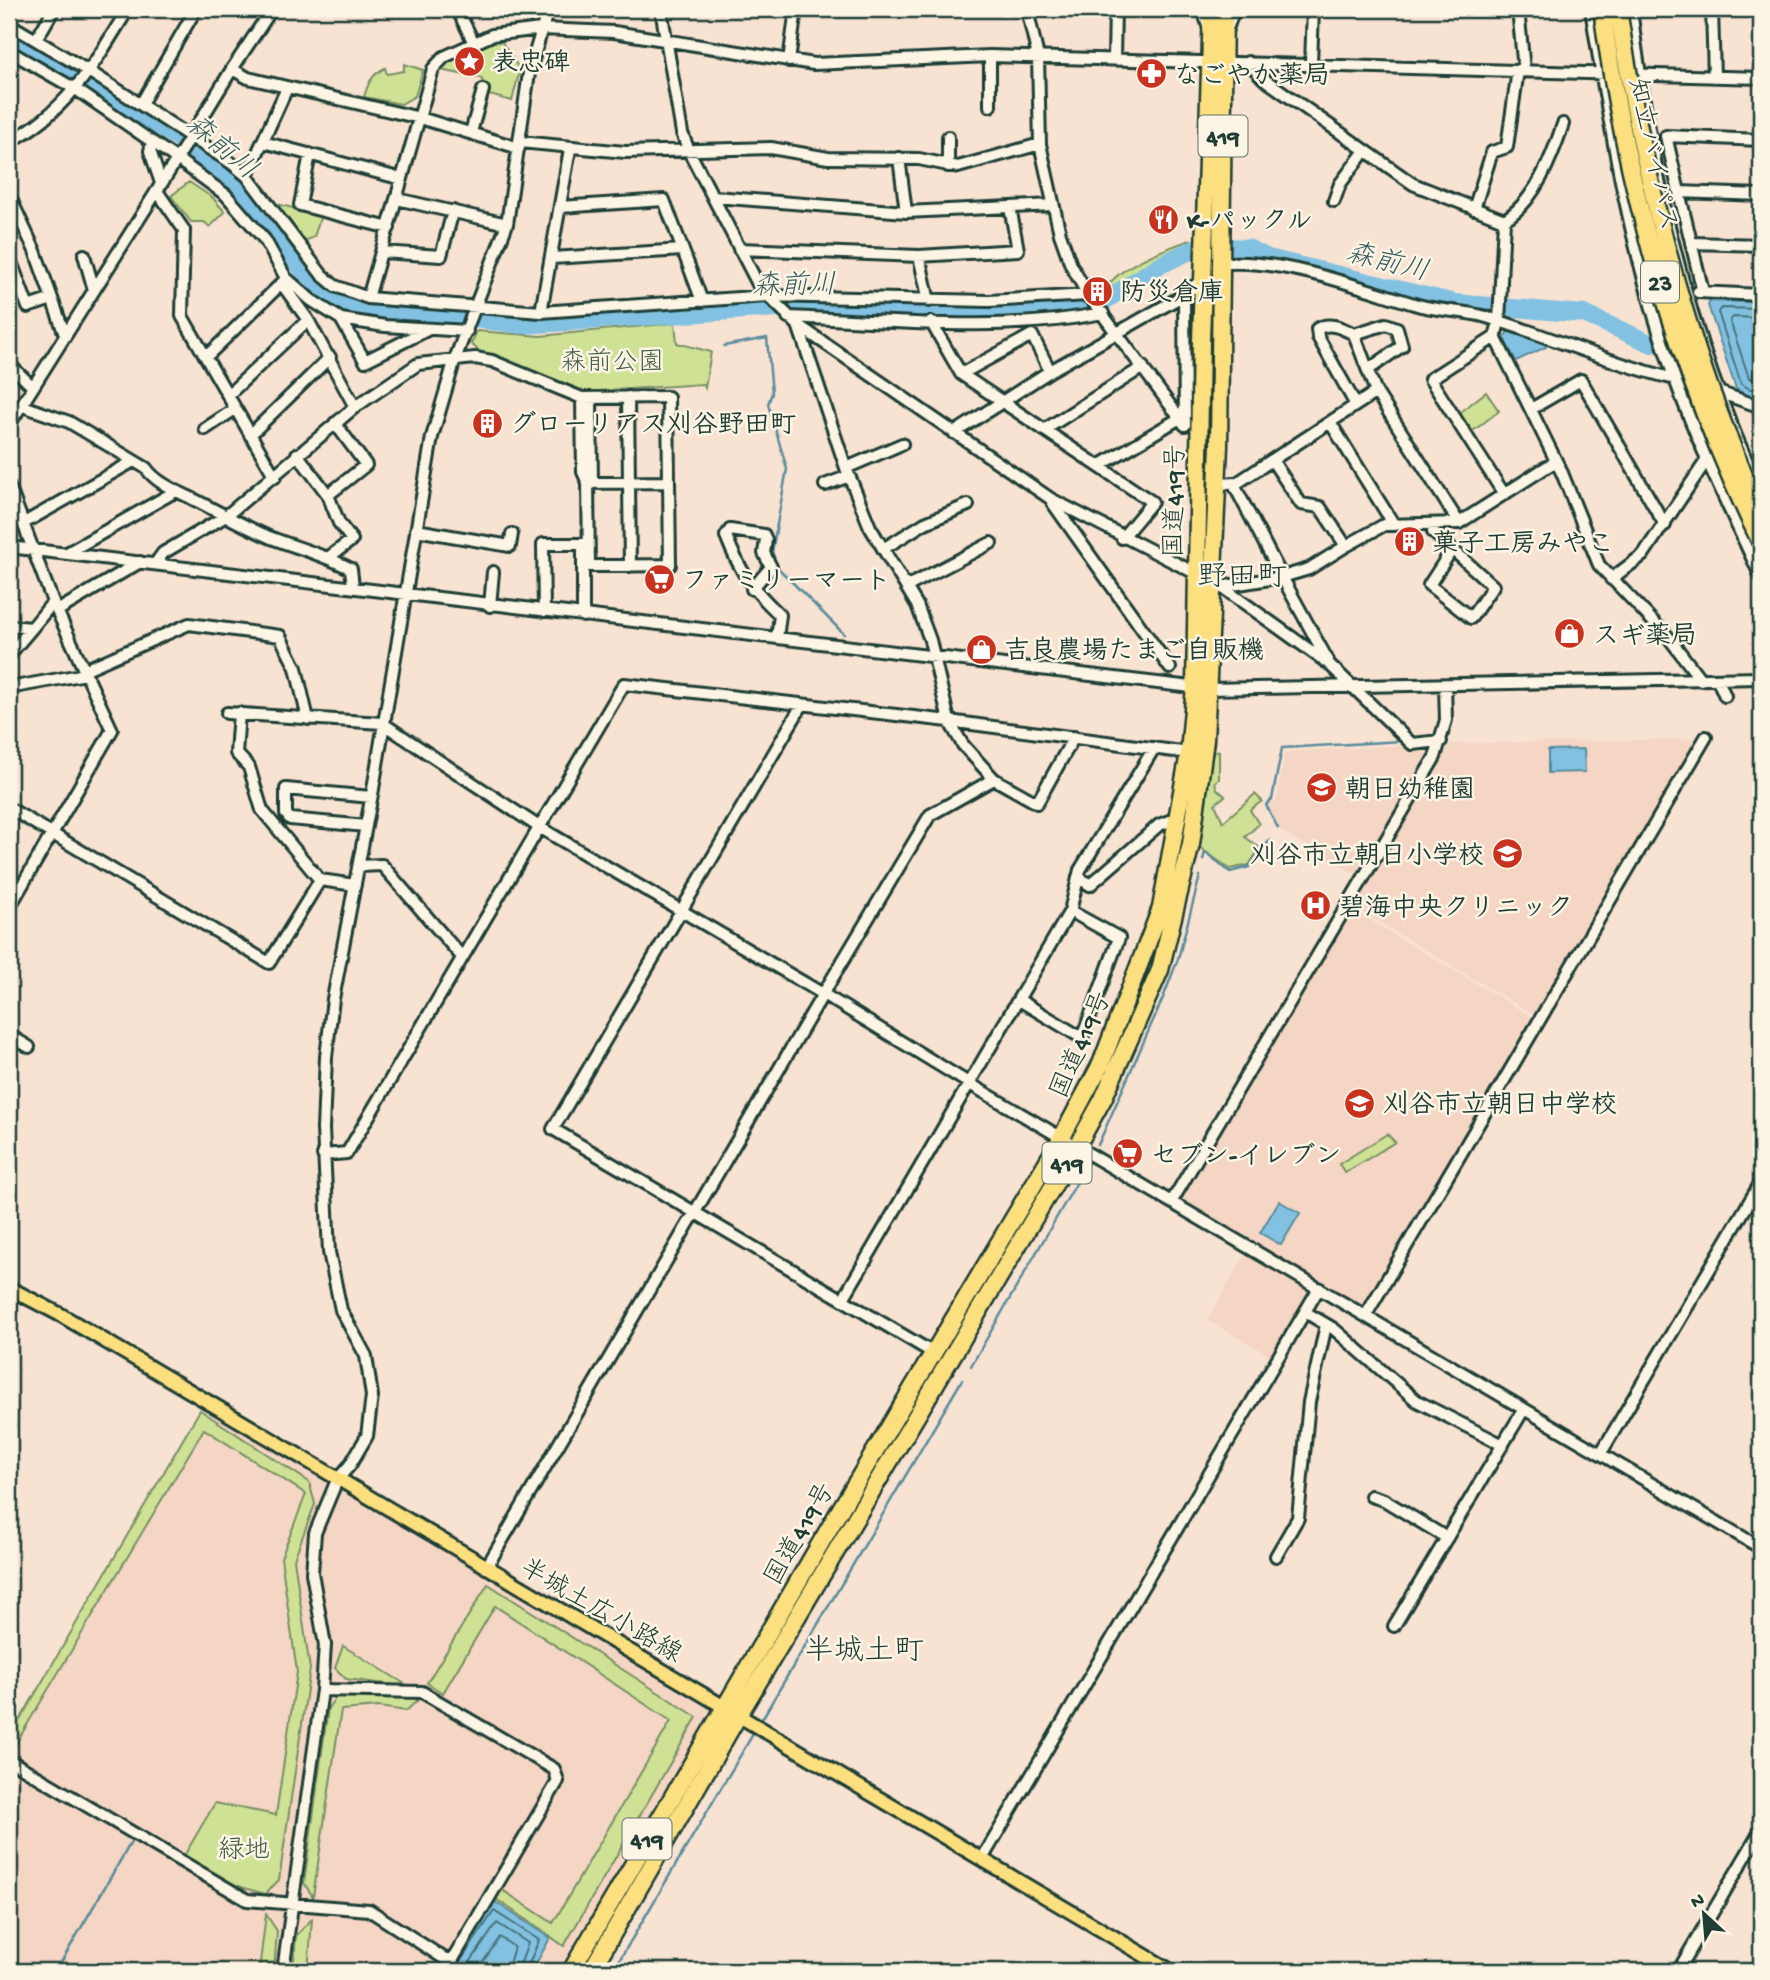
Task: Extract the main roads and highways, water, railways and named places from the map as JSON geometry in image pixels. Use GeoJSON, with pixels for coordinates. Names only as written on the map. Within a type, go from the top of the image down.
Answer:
{"type":"FeatureCollection","features":[{"type":"Feature","properties":{"kind":"highway","name":"国道419号"},"geometry":{"type":"LineString","coordinates":[[1212,9],[1218,35]]}},
{"type":"Feature","properties":{"kind":"highway","name":"国道419号"},"geometry":{"type":"LineString","coordinates":[[1209,581],[1206,209],[1218,35],[1224,9]]}},
{"type":"Feature","properties":{"kind":"highway","name":"知立バイパス"},"geometry":{"type":"LineString","coordinates":[[1602,9],[1621,124],[1639,205],[1665,299],[1696,393],[1733,486],[1761,543]]}},
{"type":"Feature","properties":{"kind":"highway","name":"知立バイパス"},"geometry":{"type":"LineString","coordinates":[[1618,9],[1634,109],[1679,294],[1710,388],[1761,513]]}},
{"type":"Feature","properties":{"kind":"highway","name":"国道419号"},"geometry":{"type":"LineString","coordinates":[[592,1971],[738,1716],[934,1354],[1062,1137],[1101,1064],[1161,908],[1201,688],[1209,581],[1225,483],[1225,250],[1217,62]]}},
{"type":"Feature","properties":{"kind":"highway","name":"国道419号"},"geometry":{"type":"LineString","coordinates":[[570,1971],[738,1716],[817,1588],[1104,1099],[1160,970],[1191,844],[1205,740],[1201,688]]}},
{"type":"Feature","properties":{"kind":"main road","name":"半城土広小路線"},"geometry":{"type":"LineString","coordinates":[[9,1288],[61,1315],[1171,1971]]}},
{"type":"Feature","properties":{"kind":"water"},"geometry":{"type":"Polygon","coordinates":[[[1710,301],[1761,302],[1759,397],[1748,396],[1736,389],[1708,305],[1710,301]]]}},
{"type":"Feature","properties":{"kind":"water"},"geometry":{"type":"Polygon","coordinates":[[[1508,331],[1545,344],[1546,347],[1516,361],[1504,339],[1508,331]]]}},
{"type":"Feature","properties":{"kind":"water"},"geometry":{"type":"Polygon","coordinates":[[[1584,749],[1585,772],[1548,773],[1548,750],[1584,749]]]}},
{"type":"Feature","properties":{"kind":"water"},"geometry":{"type":"Polygon","coordinates":[[[1279,1201],[1300,1213],[1281,1245],[1260,1233],[1279,1201]]]}},
{"type":"Feature","properties":{"kind":"water"},"geometry":{"type":"Polygon","coordinates":[[[491,1899],[550,1938],[532,1971],[446,1971],[491,1899]]]}},
{"type":"Feature","properties":{"kind":"waterway","name":"森前川"},"geometry":{"type":"LineString","coordinates":[[9,36],[178,138],[238,185],[314,285],[340,304],[415,316],[459,317],[523,325],[792,307],[991,313],[1067,311],[1100,304],[1158,266],[1200,246],[1248,248],[1268,258],[1455,303],[1584,314],[1652,344]]}},
{"type":"Feature","properties":{"kind":"waterway"},"geometry":{"type":"LineString","coordinates":[[724,346],[767,338],[772,393],[768,404],[787,469],[772,552],[778,568],[844,634]]}},
{"type":"Feature","properties":{"kind":"waterway"},"geometry":{"type":"LineString","coordinates":[[1278,828],[1266,805],[1272,799],[1282,748],[1402,741]]}},
{"type":"Feature","properties":{"kind":"waterway"},"geometry":{"type":"LineString","coordinates":[[1203,860],[1205,852],[1230,872],[1249,867],[1270,840]]}},
{"type":"Feature","properties":{"kind":"waterway"},"geometry":{"type":"LineString","coordinates":[[1098,1145],[1178,959],[1200,876]]}},
{"type":"Feature","properties":{"kind":"waterway"},"geometry":{"type":"LineString","coordinates":[[971,1366],[1088,1163]]}},
{"type":"Feature","properties":{"kind":"waterway"},"geometry":{"type":"LineString","coordinates":[[759,1724],[962,1380]]}},
{"type":"Feature","properties":{"kind":"waterway"},"geometry":{"type":"LineString","coordinates":[[613,1971],[756,1729]]}},
{"type":"Feature","properties":{"kind":"waterway"},"geometry":{"type":"LineString","coordinates":[[56,1971],[134,1837]]}},
{"type":"Feature","properties":{"kind":"place","name":"表忠碑"},"geometry":{"type":"Point","coordinates":[469,61]}},
{"type":"Feature","properties":{"kind":"place","name":"なごやか薬局"},"geometry":{"type":"Point","coordinates":[1151,74]}},
{"type":"Feature","properties":{"kind":"place","name":"K-パックル"},"geometry":{"type":"Point","coordinates":[1164,219]}},
{"type":"Feature","properties":{"kind":"place","name":"防災倉庫"},"geometry":{"type":"Point","coordinates":[1097,291]}},
{"type":"Feature","properties":{"kind":"place","name":"グローリアス刈谷野田町"},"geometry":{"type":"Point","coordinates":[487,423]}},
{"type":"Feature","properties":{"kind":"place","name":"菓子工房みやこ"},"geometry":{"type":"Point","coordinates":[1409,542]}},
{"type":"Feature","properties":{"kind":"place","name":"ファミリーマート"},"geometry":{"type":"Point","coordinates":[659,579]}},
{"type":"Feature","properties":{"kind":"place","name":"スギ薬局"},"geometry":{"type":"Point","coordinates":[1570,634]}},
{"type":"Feature","properties":{"kind":"place","name":"吉良農場たまご自販機"},"geometry":{"type":"Point","coordinates":[981,649]}},
{"type":"Feature","properties":{"kind":"place","name":"朝日幼稚園"},"geometry":{"type":"Point","coordinates":[1322,788]}},
{"type":"Feature","properties":{"kind":"place","name":"刈谷市立朝日小学校"},"geometry":{"type":"Point","coordinates":[1507,854]}},
{"type":"Feature","properties":{"kind":"place","name":"碧海中央クリニック"},"geometry":{"type":"Point","coordinates":[1316,906]}},
{"type":"Feature","properties":{"kind":"place","name":"刈谷市立朝日中学校"},"geometry":{"type":"Point","coordinates":[1360,1103]}},
{"type":"Feature","properties":{"kind":"place","name":"セブン-イレブン"},"geometry":{"type":"Point","coordinates":[1128,1154]}},
{"type":"Feature","properties":{"kind":"district","name":"野田町"},"geometry":{"type":"Point","coordinates":[1242,575]}},
{"type":"Feature","properties":{"kind":"district","name":"半城土町"},"geometry":{"type":"Point","coordinates":[864,1649]}},
{"type":"Feature","properties":{"kind":"park label","name":"森前公園"},"geometry":{"type":"Point","coordinates":[612,360]}},
{"type":"Feature","properties":{"kind":"park label","name":"緑地"},"geometry":{"type":"Point","coordinates":[244,1848]}}]}
